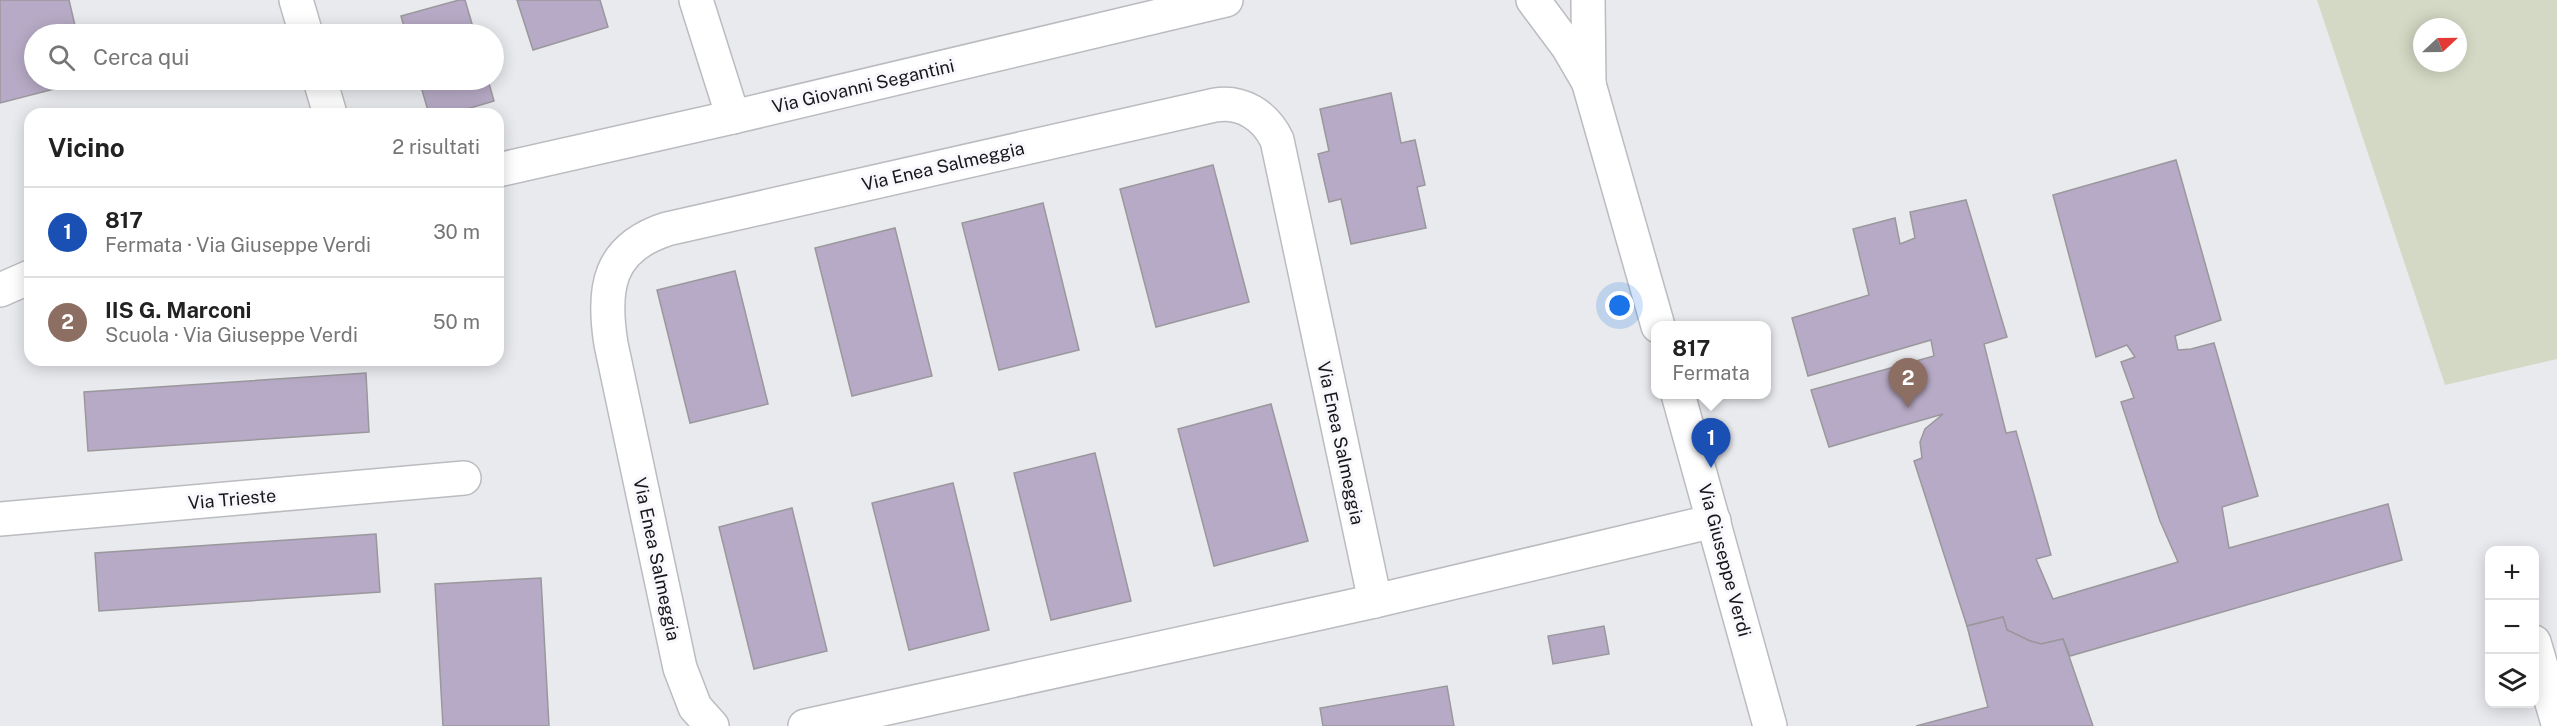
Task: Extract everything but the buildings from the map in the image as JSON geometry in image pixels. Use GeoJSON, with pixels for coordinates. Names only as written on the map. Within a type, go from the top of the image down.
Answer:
{"type":"FeatureCollection","features":[{"type":"Feature","properties":{"kind":"street"},"geometry":{"type":"LineString","coordinates":[[296,0],[303,24]]}},
{"type":"Feature","properties":{"kind":"street"},"geometry":{"type":"LineString","coordinates":[[696,0],[733,117]]}},
{"type":"Feature","properties":{"kind":"street","name":"Via Giovanni Segantini"},"geometry":{"type":"LineString","coordinates":[[504,169],[1226,0]]}},
{"type":"Feature","properties":{"kind":"street"},"geometry":{"type":"LineString","coordinates":[[1533,0],[1568,47],[1589,84],[1657,321]]}},
{"type":"Feature","properties":{"kind":"street"},"geometry":{"type":"LineString","coordinates":[[1588,0],[1589,84]]}},
{"type":"Feature","properties":{"kind":"street"},"geometry":{"type":"LineString","coordinates":[[323,90],[328,108]]}},
{"type":"Feature","properties":{"kind":"street","name":"Via Enea Salmeggia"},"geometry":{"type":"LineString","coordinates":[[712,726],[695,707],[680,668],[611,344],[608,292],[614,269],[625,252],[643,239],[668,229],[1215,105],[1234,104],[1252,112],[1271,128],[1277,140],[1375,601]]}},
{"type":"Feature","properties":{"kind":"street","name":"Via Giuseppe Verdi"},"geometry":{"type":"LineString","coordinates":[[1679,399],[1770,726]]}},
{"type":"Feature","properties":{"kind":"street","name":"Via Trieste"},"geometry":{"type":"LineString","coordinates":[[0,519],[464,478]]}},
{"type":"Feature","properties":{"kind":"street"},"geometry":{"type":"LineString","coordinates":[[805,726],[1375,601],[1714,521]]}},
{"type":"Feature","properties":{"kind":"street"},"geometry":{"type":"LineString","coordinates":[[2538,654],[2557,720]]}},
{"type":"Feature","properties":{"kind":"green space"},"geometry":{"type":"Polygon","coordinates":[[[2317,0],[2557,0],[2557,359],[2445,385],[2317,0]]]}},
{"type":"Feature","properties":{"kind":"place","name":"IIS G. Marconi"},"geometry":{"type":"Point","coordinates":[1908,408]}},
{"type":"Feature","properties":{"kind":"place","name":"817"},"geometry":{"type":"Point","coordinates":[1711,468]}}]}
